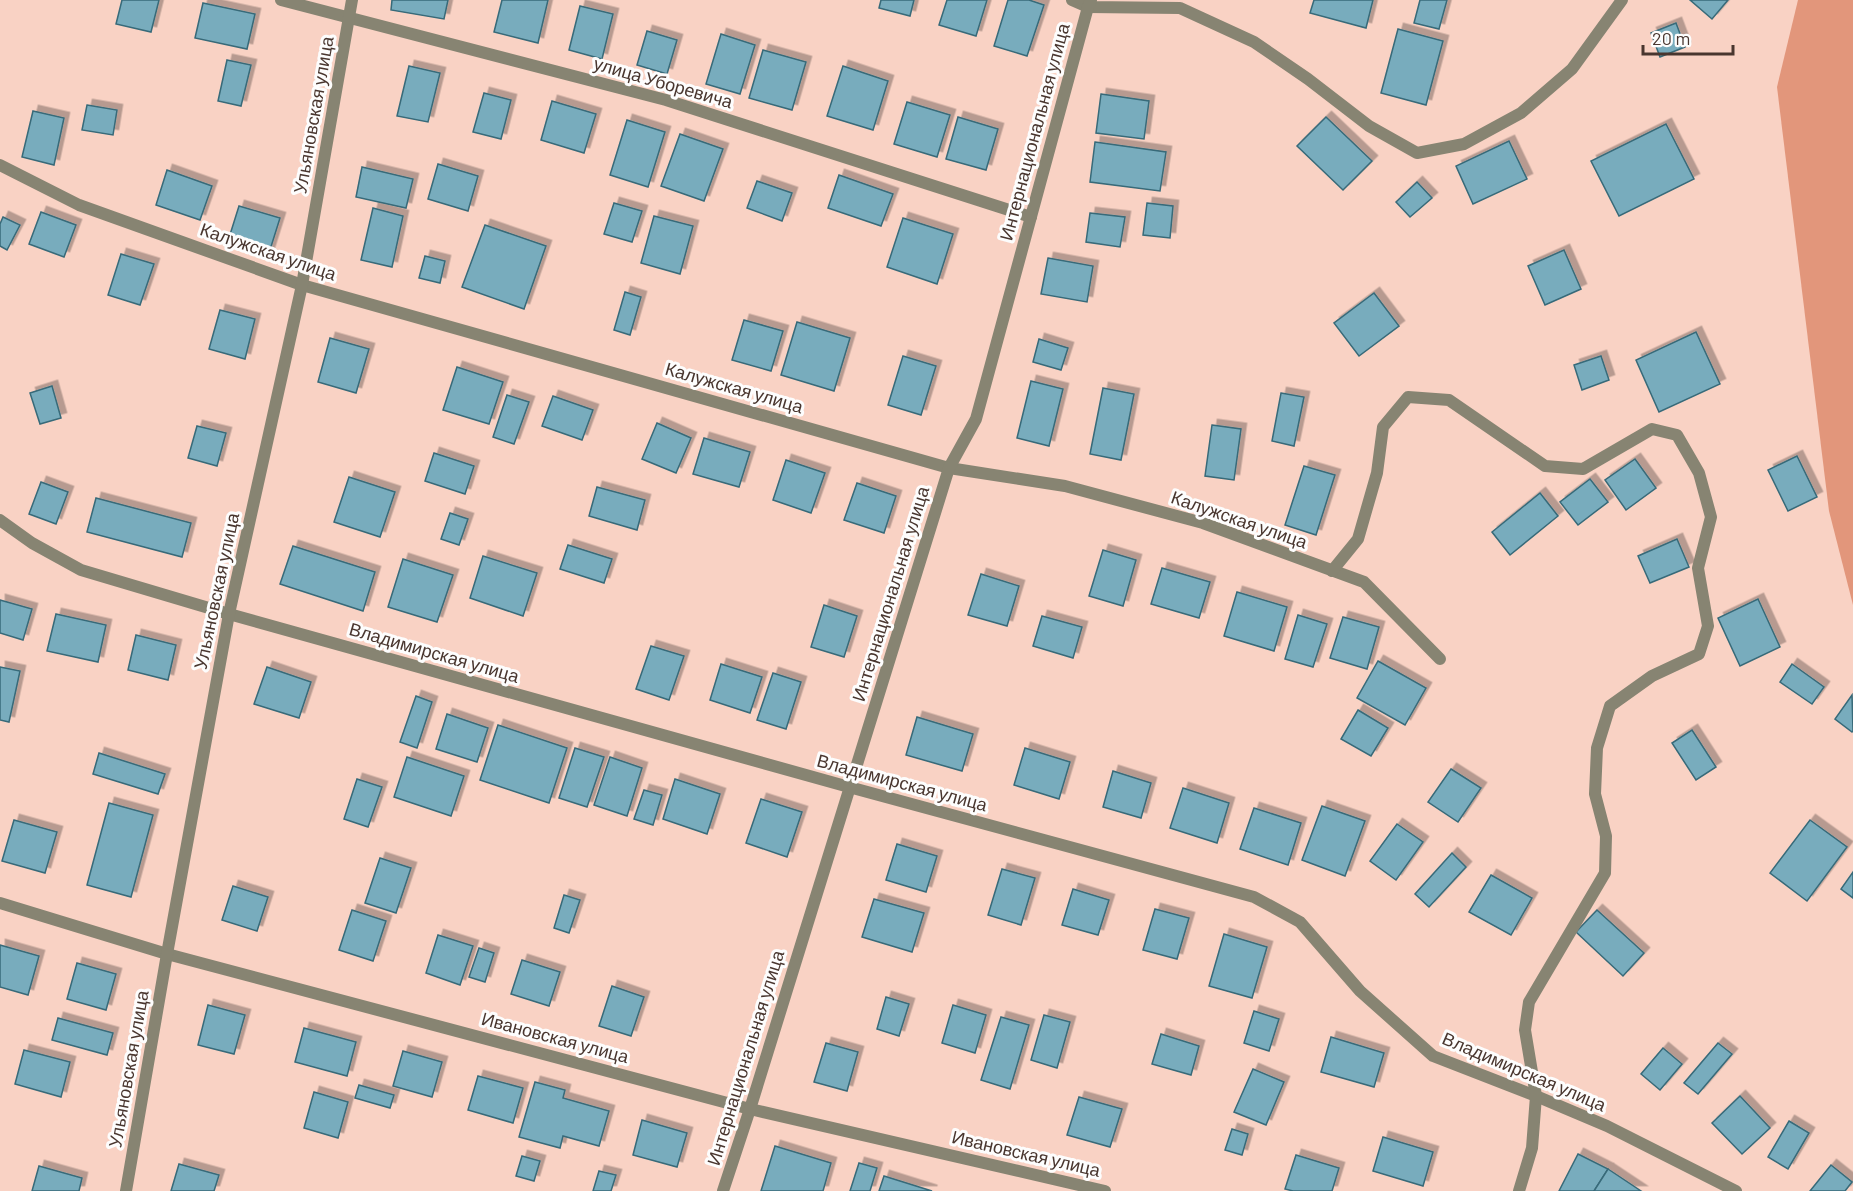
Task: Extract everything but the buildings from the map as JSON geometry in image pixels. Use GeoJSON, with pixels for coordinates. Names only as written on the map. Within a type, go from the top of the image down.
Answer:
{"type":"FeatureCollection","features":[{"type":"Feature","properties":{"kind":"street","name":"улица Уборевича"},"geometry":{"type":"LineString","coordinates":[[281,0],[666,100],[1031,217]]}},
{"type":"Feature","properties":{"kind":"street","name":"Ульяновская улица"},"geometry":{"type":"LineString","coordinates":[[126,1191],[229,614],[302,285],[352,0]]}},
{"type":"Feature","properties":{"kind":"street"},"geometry":{"type":"LineString","coordinates":[[1072,0],[1090,4]]}},
{"type":"Feature","properties":{"kind":"street","name":"Интернациональная улица"},"geometry":{"type":"LineString","coordinates":[[723,1191],[949,468],[976,419],[1090,4],[1180,8],[1254,42],[1308,79],[1369,126],[1418,153],[1464,144],[1521,112],[1572,69],[1622,0]]}},
{"type":"Feature","properties":{"kind":"street","name":"Калужская улица"},"geometry":{"type":"LineString","coordinates":[[0,165],[79,205],[302,285],[949,468],[1065,486],[1203,523],[1364,582],[1440,659]]}},
{"type":"Feature","properties":{"kind":"street"},"geometry":{"type":"LineString","coordinates":[[1332,571],[1358,539],[1377,473],[1383,427],[1408,397],[1449,400],[1545,466],[1583,469],[1652,429],[1677,435],[1699,473],[1712,517],[1698,568],[1708,626],[1699,654],[1653,676],[1610,706],[1597,748],[1595,794],[1606,836],[1605,873],[1529,1002],[1525,1030],[1536,1096],[1532,1148],[1519,1191]]}},
{"type":"Feature","properties":{"kind":"street","name":"Владимирская улица"},"geometry":{"type":"LineString","coordinates":[[0,520],[32,543],[81,570],[229,614],[849,787],[1254,897],[1299,922],[1359,991],[1433,1056],[1607,1126],[1736,1191]]}},
{"type":"Feature","properties":{"kind":"street","name":"Ивановская улица"},"geometry":{"type":"LineString","coordinates":[[0,903],[167,954],[750,1109],[1105,1191]]}},
{"type":"Feature","properties":{"kind":"shaded area"},"geometry":{"type":"Polygon","coordinates":[[[1798,0],[1853,0],[1853,605],[1829,511],[1777,87],[1798,0]]]}}]}
